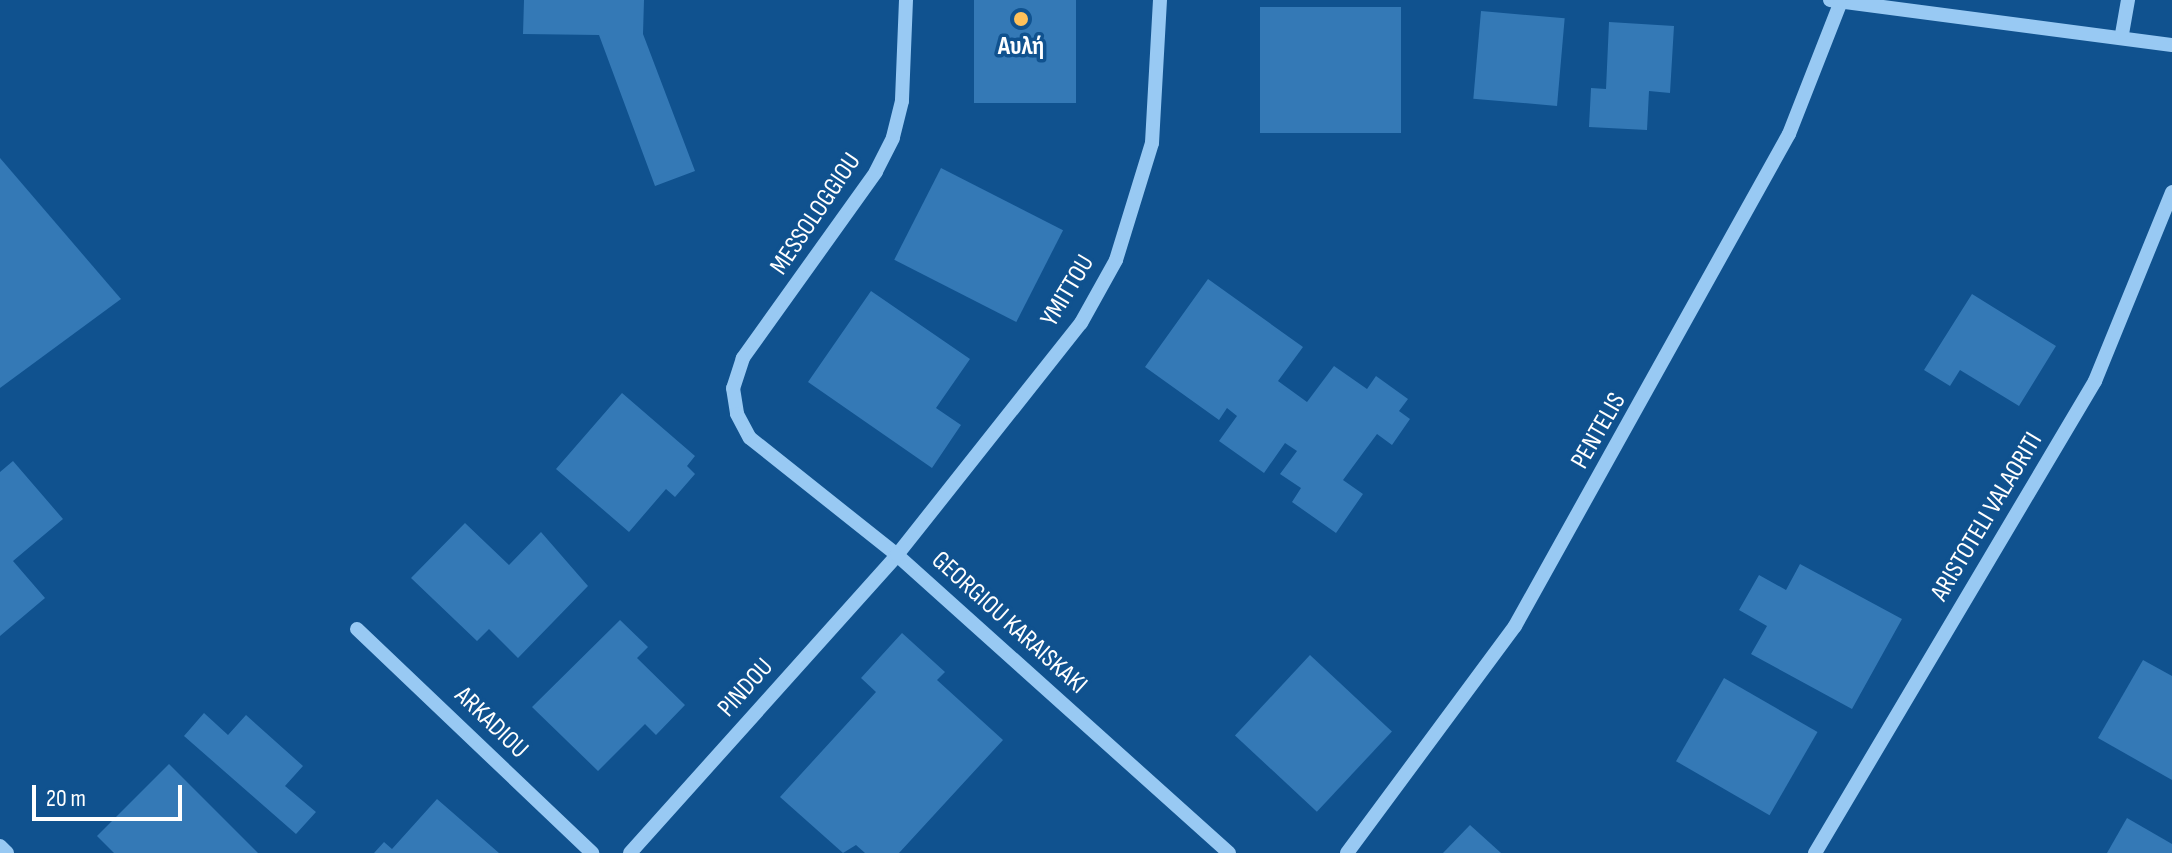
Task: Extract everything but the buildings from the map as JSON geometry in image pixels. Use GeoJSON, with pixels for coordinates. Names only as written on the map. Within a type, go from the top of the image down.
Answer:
{"type":"FeatureCollection","features":[{"type":"Feature","properties":{"kind":"street","name":"MESSOLOGGIOU"},"geometry":{"type":"LineString","coordinates":[[750,438],[733,388],[743,358],[876,172],[893,138],[902,101],[906,0]]}},
{"type":"Feature","properties":{"kind":"street","name":"YMITTOU"},"geometry":{"type":"LineString","coordinates":[[897,555],[1081,323],[1116,260],[1152,143],[1160,0]]}},
{"type":"Feature","properties":{"kind":"street"},"geometry":{"type":"LineString","coordinates":[[2122,34],[2128,0]]}},
{"type":"Feature","properties":{"kind":"street"},"geometry":{"type":"LineString","coordinates":[[1836,1],[2122,34],[2172,45]]}},
{"type":"Feature","properties":{"kind":"street","name":"PENTELIS"},"geometry":{"type":"LineString","coordinates":[[1347,853],[1515,626],[1789,134],[1836,1]]}},
{"type":"Feature","properties":{"kind":"street","name":"ARISTOTELI VALAORITI"},"geometry":{"type":"LineString","coordinates":[[1815,853],[2095,381],[2172,192]]}},
{"type":"Feature","properties":{"kind":"street","name":"GEORGIOU KARAISKAKI"},"geometry":{"type":"LineString","coordinates":[[750,438],[897,555],[1229,853]]}},
{"type":"Feature","properties":{"kind":"street","name":"PINDOU"},"geometry":{"type":"LineString","coordinates":[[630,853],[897,555]]}},
{"type":"Feature","properties":{"kind":"street","name":"ARKADIOU"},"geometry":{"type":"LineString","coordinates":[[357,629],[592,853]]}},
{"type":"Feature","properties":{"kind":"street"},"geometry":{"type":"LineString","coordinates":[[0,846],[7,853]]}},
{"type":"Feature","properties":{"kind":"place","name":"Αυλή"},"geometry":{"type":"Point","coordinates":[1021,19]}}]}
